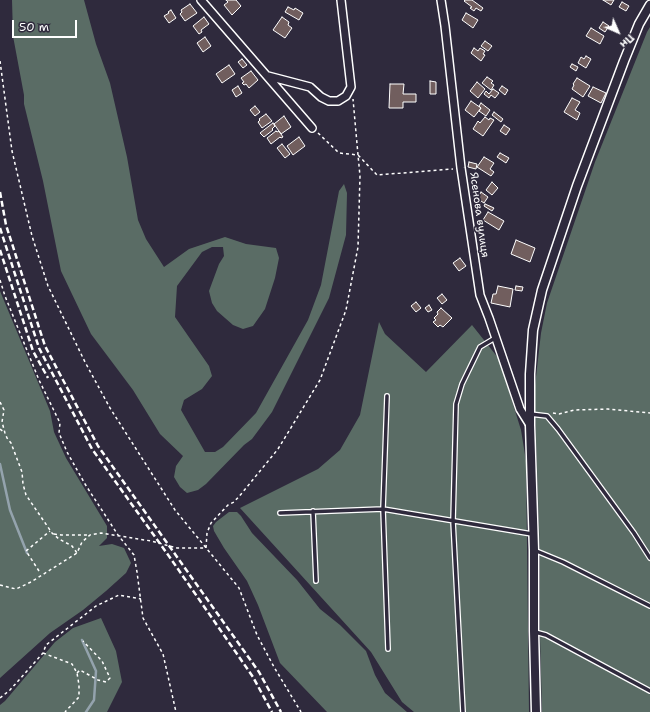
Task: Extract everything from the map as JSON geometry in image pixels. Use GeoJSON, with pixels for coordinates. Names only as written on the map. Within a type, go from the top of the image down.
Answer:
{"type":"FeatureCollection","features":[{"type":"Feature","properties":{"kind":"street"},"geometry":{"type":"LineString","coordinates":[[201,0],[312,128]]}},
{"type":"Feature","properties":{"kind":"street"},"geometry":{"type":"LineString","coordinates":[[268,76],[310,87],[321,97],[329,101],[338,101],[346,96],[352,87],[341,0]]}},
{"type":"Feature","properties":{"kind":"street","name":"Ясенова вулиця"},"geometry":{"type":"LineString","coordinates":[[440,0],[445,26],[461,168],[480,295],[520,409],[530,425]]}},
{"type":"Feature","properties":{"kind":"street"},"geometry":{"type":"LineString","coordinates":[[536,712],[534,550],[530,425],[530,374],[533,330],[542,290],[577,186],[639,24],[650,5]]}},
{"type":"Feature","properties":{"kind":"lane"},"geometry":{"type":"LineString","coordinates":[[463,712],[453,521],[456,404],[462,384],[480,347],[495,338]]}},
{"type":"Feature","properties":{"kind":"lane"},"geometry":{"type":"LineString","coordinates":[[387,396],[383,510],[388,649]]}},
{"type":"Feature","properties":{"kind":"lane"},"geometry":{"type":"LineString","coordinates":[[530,414],[547,416],[558,429],[634,533],[650,558]]}},
{"type":"Feature","properties":{"kind":"lane"},"geometry":{"type":"LineString","coordinates":[[280,512],[383,510],[533,534]]}},
{"type":"Feature","properties":{"kind":"lane"},"geometry":{"type":"LineString","coordinates":[[313,512],[316,581]]}},
{"type":"Feature","properties":{"kind":"lane"},"geometry":{"type":"LineString","coordinates":[[534,550],[563,562],[650,606]]}},
{"type":"Feature","properties":{"kind":"lane"},"geometry":{"type":"LineString","coordinates":[[534,631],[650,691]]}},
{"type":"Feature","properties":{"kind":"path"},"geometry":{"type":"LineString","coordinates":[[0,61],[12,151],[32,236],[48,286],[85,362],[110,408],[175,510],[239,588],[260,642],[302,712]]}},
{"type":"Feature","properties":{"kind":"path"},"geometry":{"type":"LineString","coordinates":[[206,548],[207,533],[211,523],[228,505],[234,502],[278,449],[320,380],[346,310],[358,247],[360,176],[352,87]]}},
{"type":"Feature","properties":{"kind":"path"},"geometry":{"type":"LineString","coordinates":[[312,128],[339,153],[358,155],[377,175],[461,168]]}},
{"type":"Feature","properties":{"kind":"path"},"geometry":{"type":"LineString","coordinates":[[0,280],[39,380],[60,423],[59,433],[67,452],[85,484],[118,535],[134,555],[143,618],[163,654],[176,712]]}},
{"type":"Feature","properties":{"kind":"path"},"geometry":{"type":"LineString","coordinates":[[0,402],[4,410],[2,422],[5,433],[11,443],[20,466],[26,495],[52,534],[72,546],[77,553]]}},
{"type":"Feature","properties":{"kind":"path"},"geometry":{"type":"LineString","coordinates":[[541,415],[544,413],[559,414],[574,410],[608,409],[650,412]]}},
{"type":"Feature","properties":{"kind":"path"},"geometry":{"type":"LineString","coordinates":[[0,429],[5,433]]}},
{"type":"Feature","properties":{"kind":"path"},"geometry":{"type":"LineString","coordinates":[[39,571],[26,551],[50,531]]}},
{"type":"Feature","properties":{"kind":"path"},"geometry":{"type":"LineString","coordinates":[[52,534],[61,536],[101,533],[151,541],[177,548],[206,548]]}},
{"type":"Feature","properties":{"kind":"path"},"geometry":{"type":"LineString","coordinates":[[0,585],[16,589],[31,582],[77,553],[82,542],[90,535]]}},
{"type":"Feature","properties":{"kind":"path"},"geometry":{"type":"LineString","coordinates":[[0,698],[10,690],[43,653],[46,645],[96,606],[119,595],[141,598]]}},
{"type":"Feature","properties":{"kind":"path"},"geometry":{"type":"LineString","coordinates":[[77,673],[80,670],[98,680],[106,682],[110,678],[102,661],[83,641]]}},
{"type":"Feature","properties":{"kind":"path"},"geometry":{"type":"LineString","coordinates":[[43,653],[72,664],[77,673],[79,698],[65,712]]}},
{"type":"Feature","properties":{"kind":"green space"},"geometry":{"type":"Polygon","coordinates":[[[12,0],[84,0],[96,44],[110,83],[127,157],[138,220],[146,239],[164,267],[189,249],[225,237],[246,244],[276,248],[279,258],[275,278],[265,309],[253,326],[243,329],[233,325],[217,311],[212,303],[209,291],[219,264],[224,256],[223,247],[212,247],[202,252],[177,286],[175,317],[209,366],[212,376],[202,389],[184,400],[181,410],[205,452],[215,452],[223,447],[256,413],[308,320],[321,285],[339,191],[344,184],[347,193],[346,235],[329,298],[272,412],[252,439],[198,490],[187,493],[180,487],[174,477],[176,466],[183,456],[160,434],[133,390],[91,334],[61,271],[43,181],[24,104],[24,95],[13,36],[12,0]]]}},
{"type":"Feature","properties":{"kind":"green space"},"geometry":{"type":"Polygon","coordinates":[[[650,27],[650,712],[542,712],[540,557],[535,411],[533,403],[541,333],[547,303],[595,162],[650,27]]]}},
{"type":"Feature","properties":{"kind":"green space"},"geometry":{"type":"Polygon","coordinates":[[[0,291],[50,411],[54,432],[66,458],[107,526],[107,538],[99,546],[112,544],[124,548],[131,563],[126,573],[106,591],[83,610],[50,633],[0,678],[0,291]]]}},
{"type":"Feature","properties":{"kind":"green space"},"geometry":{"type":"Polygon","coordinates":[[[379,322],[385,334],[426,372],[472,325],[499,359],[521,430],[526,461],[529,712],[414,712],[402,702],[371,652],[240,508],[318,469],[340,450],[360,415],[379,322]]]}},
{"type":"Feature","properties":{"kind":"green space"},"geometry":{"type":"Polygon","coordinates":[[[229,512],[237,512],[241,516],[252,533],[297,580],[320,609],[340,625],[366,651],[375,675],[385,693],[407,712],[327,712],[280,663],[258,605],[247,581],[214,531],[213,526],[216,522],[229,512]]]}},
{"type":"Feature","properties":{"kind":"green space"},"geometry":{"type":"Polygon","coordinates":[[[101,618],[116,651],[122,682],[107,712],[0,712],[0,705],[55,642],[73,628],[101,618]]]}},
{"type":"Feature","properties":{"kind":"building"},"geometry":{"type":"Polygon","coordinates":[[[226,0],[236,0],[241,6],[232,15],[224,5],[228,2],[226,0]]]}},
{"type":"Feature","properties":{"kind":"building"},"geometry":{"type":"Polygon","coordinates":[[[472,0],[483,8],[481,11],[476,8],[474,11],[470,8],[472,7],[464,1],[472,0]]]}},
{"type":"Feature","properties":{"kind":"building"},"geometry":{"type":"Polygon","coordinates":[[[603,0],[614,0],[611,5],[603,0]]]}},
{"type":"Feature","properties":{"kind":"building"},"geometry":{"type":"Polygon","coordinates":[[[622,2],[629,6],[626,11],[619,7],[622,2]]]}},
{"type":"Feature","properties":{"kind":"building"},"geometry":{"type":"Polygon","coordinates":[[[190,4],[197,13],[185,21],[180,14],[182,12],[181,10],[190,4]]]}},
{"type":"Feature","properties":{"kind":"building"},"geometry":{"type":"Polygon","coordinates":[[[288,7],[294,10],[295,8],[303,13],[299,20],[285,12],[288,7]]]}},
{"type":"Feature","properties":{"kind":"building"},"geometry":{"type":"Polygon","coordinates":[[[171,10],[176,18],[169,23],[164,16],[171,10]]]}},
{"type":"Feature","properties":{"kind":"building"},"geometry":{"type":"Polygon","coordinates":[[[466,13],[478,20],[473,28],[462,20],[466,13]]]}},
{"type":"Feature","properties":{"kind":"building"},"geometry":{"type":"Polygon","coordinates":[[[204,17],[209,24],[201,30],[202,32],[199,34],[193,26],[204,17]]]}},
{"type":"Feature","properties":{"kind":"building"},"geometry":{"type":"Polygon","coordinates":[[[282,17],[289,22],[288,25],[292,28],[285,38],[273,30],[282,17]]]}},
{"type":"Feature","properties":{"kind":"building"},"geometry":{"type":"Polygon","coordinates":[[[603,22],[609,26],[605,32],[599,28],[603,22]]]}},
{"type":"Feature","properties":{"kind":"building"},"geometry":{"type":"Polygon","coordinates":[[[591,28],[604,36],[600,44],[586,36],[591,28]]]}},
{"type":"Feature","properties":{"kind":"building"},"geometry":{"type":"Polygon","coordinates":[[[205,37],[211,46],[203,52],[197,43],[205,37]]]}},
{"type":"Feature","properties":{"kind":"building"},"geometry":{"type":"Polygon","coordinates":[[[485,41],[492,46],[488,51],[481,46],[485,41]]]}},
{"type":"Feature","properties":{"kind":"building"},"geometry":{"type":"Polygon","coordinates":[[[474,48],[478,51],[480,48],[485,51],[483,54],[485,55],[481,61],[471,53],[474,48]]]}},
{"type":"Feature","properties":{"kind":"building"},"geometry":{"type":"Polygon","coordinates":[[[586,56],[591,59],[586,68],[578,63],[581,57],[584,59],[586,56]]]}},
{"type":"Feature","properties":{"kind":"building"},"geometry":{"type":"Polygon","coordinates":[[[242,59],[247,65],[243,68],[238,62],[242,59]]]}},
{"type":"Feature","properties":{"kind":"building"},"geometry":{"type":"Polygon","coordinates":[[[572,64],[578,67],[576,71],[570,67],[572,64]]]}},
{"type":"Feature","properties":{"kind":"building"},"geometry":{"type":"Polygon","coordinates":[[[229,65],[235,74],[222,83],[216,74],[229,65]]]}},
{"type":"Feature","properties":{"kind":"building"},"geometry":{"type":"Polygon","coordinates":[[[251,71],[258,80],[249,88],[246,84],[244,85],[242,83],[244,82],[241,78],[251,71]]]}},
{"type":"Feature","properties":{"kind":"building"},"geometry":{"type":"Polygon","coordinates":[[[487,77],[493,81],[491,83],[494,85],[491,90],[482,83],[487,77]]]}},
{"type":"Feature","properties":{"kind":"building"},"geometry":{"type":"Polygon","coordinates":[[[577,78],[590,86],[583,97],[572,89],[577,78]]]}},
{"type":"Feature","properties":{"kind":"building"},"geometry":{"type":"Polygon","coordinates":[[[430,81],[436,82],[436,94],[430,94],[430,81]]]}},
{"type":"Feature","properties":{"kind":"building"},"geometry":{"type":"Polygon","coordinates":[[[477,82],[485,89],[478,98],[470,91],[477,82]]]}},
{"type":"Feature","properties":{"kind":"building"},"geometry":{"type":"Polygon","coordinates":[[[390,84],[404,84],[403,94],[416,94],[416,102],[403,102],[403,108],[389,108],[390,84]]]}},
{"type":"Feature","properties":{"kind":"building"},"geometry":{"type":"Polygon","coordinates":[[[238,86],[242,93],[236,97],[232,90],[238,86]]]}},
{"type":"Feature","properties":{"kind":"building"},"geometry":{"type":"Polygon","coordinates":[[[502,86],[508,90],[505,95],[499,90],[502,86]]]}},
{"type":"Feature","properties":{"kind":"building"},"geometry":{"type":"Polygon","coordinates":[[[593,87],[606,93],[601,103],[588,96],[593,87]]]}},
{"type":"Feature","properties":{"kind":"building"},"geometry":{"type":"Polygon","coordinates":[[[493,89],[499,93],[495,98],[491,95],[489,98],[484,94],[486,91],[489,94],[493,89]]]}},
{"type":"Feature","properties":{"kind":"building"},"geometry":{"type":"Polygon","coordinates":[[[572,98],[580,102],[575,110],[580,113],[577,120],[564,112],[572,98]]]}},
{"type":"Feature","properties":{"kind":"building"},"geometry":{"type":"Polygon","coordinates":[[[471,101],[481,108],[474,117],[465,110],[471,101]]]}},
{"type":"Feature","properties":{"kind":"building"},"geometry":{"type":"Polygon","coordinates":[[[481,103],[490,110],[486,116],[479,111],[481,108],[479,106],[481,103]]]}},
{"type":"Feature","properties":{"kind":"building"},"geometry":{"type":"Polygon","coordinates":[[[255,106],[260,112],[255,116],[250,110],[255,106]]]}},
{"type":"Feature","properties":{"kind":"building"},"geometry":{"type":"Polygon","coordinates":[[[494,112],[503,119],[501,122],[492,115],[494,112]]]}},
{"type":"Feature","properties":{"kind":"building"},"geometry":{"type":"Polygon","coordinates":[[[266,114],[272,121],[262,128],[258,122],[260,120],[259,119],[266,114]]]}},
{"type":"Feature","properties":{"kind":"building"},"geometry":{"type":"Polygon","coordinates":[[[284,116],[291,127],[281,134],[274,124],[284,116]]]}},
{"type":"Feature","properties":{"kind":"building"},"geometry":{"type":"Polygon","coordinates":[[[485,117],[489,120],[490,118],[494,120],[483,136],[473,129],[478,121],[480,123],[485,117]]]}},
{"type":"Feature","properties":{"kind":"building"},"geometry":{"type":"Polygon","coordinates":[[[273,123],[275,126],[272,129],[273,130],[264,137],[260,133],[273,123]]]}},
{"type":"Feature","properties":{"kind":"building"},"geometry":{"type":"Polygon","coordinates":[[[504,125],[510,129],[506,135],[500,131],[504,125]]]}},
{"type":"Feature","properties":{"kind":"building"},"geometry":{"type":"Polygon","coordinates":[[[276,131],[279,131],[283,137],[280,137],[271,144],[267,138],[276,131]]]}},
{"type":"Feature","properties":{"kind":"building"},"geometry":{"type":"Polygon","coordinates":[[[299,137],[305,146],[293,155],[287,146],[299,137]]]}},
{"type":"Feature","properties":{"kind":"building"},"geometry":{"type":"Polygon","coordinates":[[[282,144],[290,154],[285,158],[277,148],[282,144]]]}},
{"type":"Feature","properties":{"kind":"building"},"geometry":{"type":"Polygon","coordinates":[[[500,153],[509,158],[506,163],[497,157],[500,153]]]}},
{"type":"Feature","properties":{"kind":"building"},"geometry":{"type":"Polygon","coordinates":[[[484,157],[494,163],[490,169],[494,172],[491,176],[477,167],[484,157]]]}},
{"type":"Feature","properties":{"kind":"building"},"geometry":{"type":"Polygon","coordinates":[[[469,162],[477,164],[476,169],[468,167],[469,162]]]}},
{"type":"Feature","properties":{"kind":"building"},"geometry":{"type":"Polygon","coordinates":[[[492,182],[498,188],[492,195],[486,190],[492,182]]]}},
{"type":"Feature","properties":{"kind":"building"},"geometry":{"type":"Polygon","coordinates":[[[481,192],[488,197],[484,203],[481,201],[480,203],[476,201],[481,192]]]}},
{"type":"Feature","properties":{"kind":"building"},"geometry":{"type":"Polygon","coordinates":[[[485,204],[494,208],[492,211],[484,206],[485,204]]]}},
{"type":"Feature","properties":{"kind":"building"},"geometry":{"type":"Polygon","coordinates":[[[488,212],[504,221],[499,230],[483,220],[488,212]]]}},
{"type":"Feature","properties":{"kind":"building"},"geometry":{"type":"Polygon","coordinates":[[[516,240],[535,248],[530,262],[511,254],[516,240]]]}},
{"type":"Feature","properties":{"kind":"building"},"geometry":{"type":"Polygon","coordinates":[[[460,258],[466,266],[459,271],[453,263],[460,258]]]}},
{"type":"Feature","properties":{"kind":"building"},"geometry":{"type":"Polygon","coordinates":[[[498,286],[513,289],[510,307],[491,303],[493,294],[496,294],[498,286]]]}},
{"type":"Feature","properties":{"kind":"building"},"geometry":{"type":"Polygon","coordinates":[[[516,286],[523,287],[522,291],[515,290],[516,286]]]}},
{"type":"Feature","properties":{"kind":"building"},"geometry":{"type":"Polygon","coordinates":[[[442,294],[447,300],[442,304],[437,298],[442,294]]]}},
{"type":"Feature","properties":{"kind":"building"},"geometry":{"type":"Polygon","coordinates":[[[416,302],[421,308],[416,312],[411,306],[416,302]]]}},
{"type":"Feature","properties":{"kind":"building"},"geometry":{"type":"Polygon","coordinates":[[[429,305],[432,310],[428,312],[425,308],[429,305]]]}},
{"type":"Feature","properties":{"kind":"building"},"geometry":{"type":"Polygon","coordinates":[[[441,308],[452,318],[443,327],[440,325],[438,327],[433,322],[436,320],[434,318],[441,308]]]}},
{"type":"Feature","properties":{"kind":"waterway"},"geometry":{"type":"LineString","coordinates":[[0,464],[10,510],[27,553]]}},
{"type":"Feature","properties":{"kind":"waterway"},"geometry":{"type":"LineString","coordinates":[[82,640],[96,671],[94,700],[86,712]]}},
{"type":"Feature","properties":{"kind":"railway"},"geometry":{"type":"LineString","coordinates":[[0,192],[6,225],[45,346],[98,446],[259,672],[281,712]]}},
{"type":"Feature","properties":{"kind":"railway"},"geometry":{"type":"LineString","coordinates":[[0,228],[39,348],[92,449],[253,677],[272,712]]}},
{"type":"Feature","properties":{"kind":"railway"},"geometry":{"type":"LineString","coordinates":[[0,250],[33,351],[48,378]]}}]}
